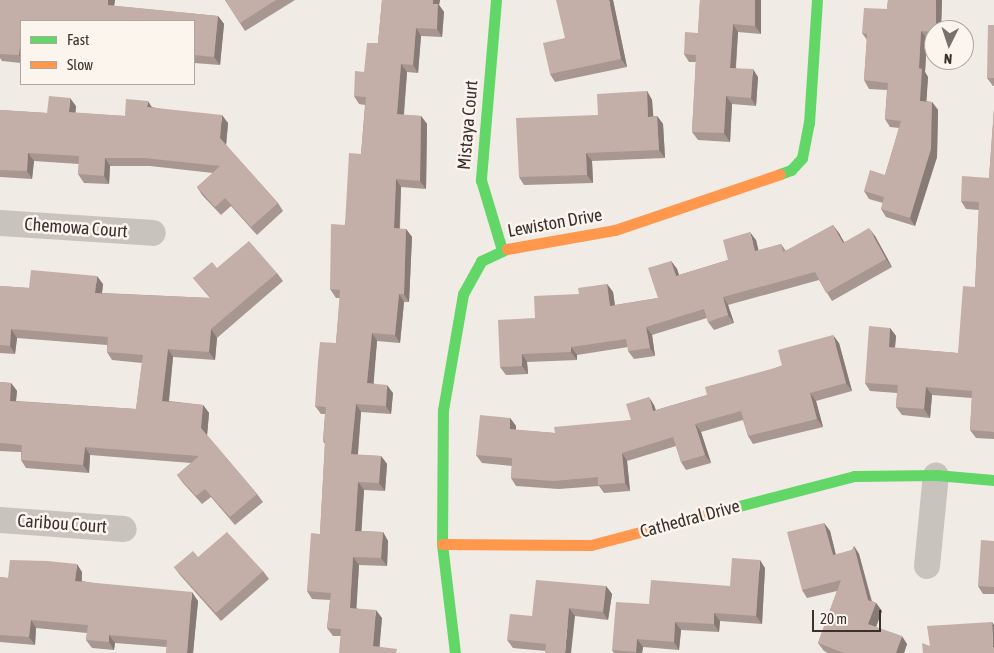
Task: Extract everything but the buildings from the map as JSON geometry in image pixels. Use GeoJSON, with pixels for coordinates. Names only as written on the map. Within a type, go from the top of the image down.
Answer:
{"type":"FeatureCollection","features":[{"type":"Feature","properties":{"kind":"street","name":"Mistaya Court"},"geometry":{"type":"LineString","coordinates":[[496,0],[481,180],[502,250]]}},
{"type":"Feature","properties":{"kind":"street","name":"Lewiston Drive"},"geometry":{"type":"LineString","coordinates":[[455,653],[442,544],[443,410],[462,294],[481,261],[502,250],[615,230],[791,170],[802,158],[809,123],[817,0]]}},
{"type":"Feature","properties":{"kind":"street","name":"Chemowa Court"},"geometry":{"type":"LineString","coordinates":[[0,222],[152,233]]}},
{"type":"Feature","properties":{"kind":"street","name":"Cathedral Drive"},"geometry":{"type":"LineString","coordinates":[[442,544],[591,546],[854,476],[936,475],[994,480]]}},
{"type":"Feature","properties":{"kind":"street"},"geometry":{"type":"LineString","coordinates":[[927,566],[936,475]]}},
{"type":"Feature","properties":{"kind":"street","name":"Caribou Court"},"geometry":{"type":"LineString","coordinates":[[0,520],[124,529]]}},
{"type":"Feature","properties":{"kind":"traffic: fast"},"geometry":{"type":"LineString","coordinates":[[496,0],[481,180],[502,250]]}},
{"type":"Feature","properties":{"kind":"traffic: fast"},"geometry":{"type":"LineString","coordinates":[[780,174],[791,170],[802,158],[809,123],[817,0]]}},
{"type":"Feature","properties":{"kind":"traffic: fast"},"geometry":{"type":"LineString","coordinates":[[455,653],[442,544],[443,410],[463,294],[481,261],[507,249]]}},
{"type":"Feature","properties":{"kind":"traffic: fast"},"geometry":{"type":"LineString","coordinates":[[716,512],[854,476],[936,475],[994,480]]}},
{"type":"Feature","properties":{"kind":"traffic: slow"},"geometry":{"type":"LineString","coordinates":[[507,249],[615,230],[780,174]]}},
{"type":"Feature","properties":{"kind":"traffic: slow"},"geometry":{"type":"LineString","coordinates":[[442,544],[591,545],[716,512]]}}]}
